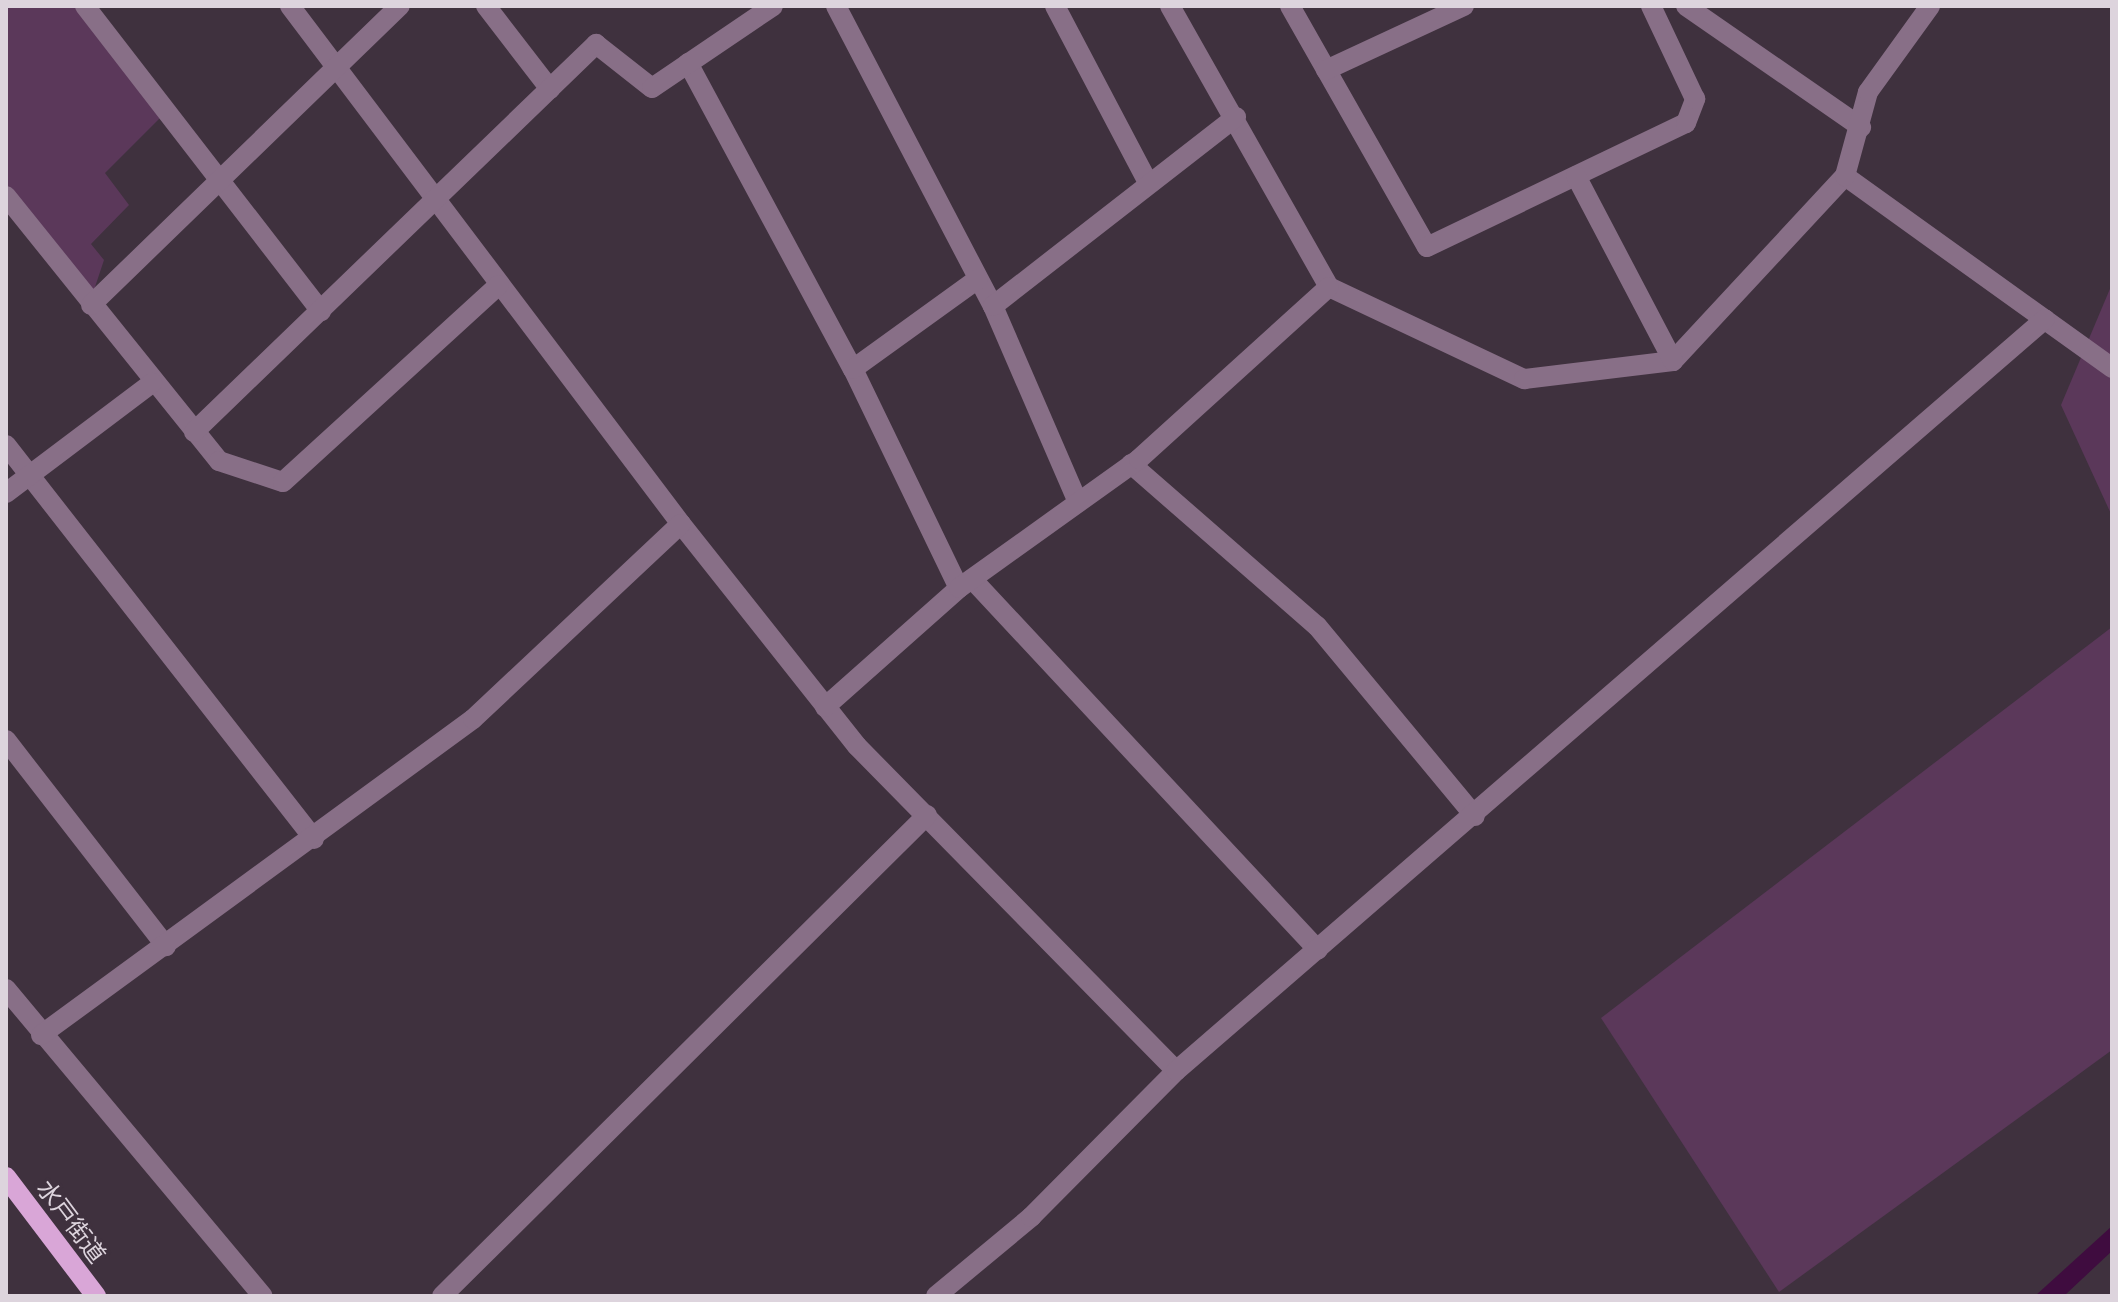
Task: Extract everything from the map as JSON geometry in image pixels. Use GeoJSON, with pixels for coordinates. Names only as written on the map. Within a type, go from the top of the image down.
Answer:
{"type":"FeatureCollection","features":[{"type":"Feature","properties":{"kind":"main road","name":"水戸街道"},"geometry":{"type":"LineString","coordinates":[[6,1177],[96,1296]]}},
{"type":"Feature","properties":{"kind":"street"},"geometry":{"type":"LineString","coordinates":[[85,6],[321,311]]}},
{"type":"Feature","properties":{"kind":"street"},"geometry":{"type":"LineString","coordinates":[[290,6],[681,524],[825,707],[1176,1071]]}},
{"type":"Feature","properties":{"kind":"street"},"geometry":{"type":"LineString","coordinates":[[91,305],[400,6]]}},
{"type":"Feature","properties":{"kind":"street"},"geometry":{"type":"LineString","coordinates":[[486,6],[550,89]]}},
{"type":"Feature","properties":{"kind":"street"},"geometry":{"type":"LineString","coordinates":[[194,432],[436,202],[596,44],[652,88],[773,6]]}},
{"type":"Feature","properties":{"kind":"street"},"geometry":{"type":"LineString","coordinates":[[836,6],[993,306],[1078,502]]}},
{"type":"Feature","properties":{"kind":"street"},"geometry":{"type":"LineString","coordinates":[[1055,6],[1149,184]]}},
{"type":"Feature","properties":{"kind":"street"},"geometry":{"type":"LineString","coordinates":[[1170,6],[1236,117],[1329,287],[1524,379],[1673,361],[1845,176],[1861,127],[1868,92],[1930,6]]}},
{"type":"Feature","properties":{"kind":"street"},"geometry":{"type":"LineString","coordinates":[[1290,6],[1427,247],[1686,123],[1695,99],[1651,6]]}},
{"type":"Feature","properties":{"kind":"street"},"geometry":{"type":"LineString","coordinates":[[1326,70],[1464,6]]}},
{"type":"Feature","properties":{"kind":"street"},"geometry":{"type":"LineString","coordinates":[[1686,6],[1861,127]]}},
{"type":"Feature","properties":{"kind":"street"},"geometry":{"type":"LineString","coordinates":[[688,63],[966,584],[1318,950]]}},
{"type":"Feature","properties":{"kind":"street"},"geometry":{"type":"LineString","coordinates":[[993,306],[1236,117]]}},
{"type":"Feature","properties":{"kind":"street"},"geometry":{"type":"LineString","coordinates":[[1576,176],[1673,361]]}},
{"type":"Feature","properties":{"kind":"street"},"geometry":{"type":"LineString","coordinates":[[1845,176],[2112,368]]}},
{"type":"Feature","properties":{"kind":"street"},"geometry":{"type":"LineString","coordinates":[[6,196],[152,383],[219,461],[283,482],[499,285]]}},
{"type":"Feature","properties":{"kind":"street"},"geometry":{"type":"LineString","coordinates":[[853,369],[978,279]]}},
{"type":"Feature","properties":{"kind":"street"},"geometry":{"type":"LineString","coordinates":[[825,707],[966,584],[1131,464],[1329,287]]}},
{"type":"Feature","properties":{"kind":"street"},"geometry":{"type":"LineString","coordinates":[[936,1296],[1031,1217],[1176,1071],[1475,816],[2045,319]]}},
{"type":"Feature","properties":{"kind":"street"},"geometry":{"type":"LineString","coordinates":[[6,493],[152,383]]}},
{"type":"Feature","properties":{"kind":"street"},"geometry":{"type":"LineString","coordinates":[[6,445],[314,839]]}},
{"type":"Feature","properties":{"kind":"street"},"geometry":{"type":"LineString","coordinates":[[1131,464],[1317,626],[1475,816]]}},
{"type":"Feature","properties":{"kind":"street"},"geometry":{"type":"LineString","coordinates":[[41,1035],[314,839],[473,719],[681,524]]}},
{"type":"Feature","properties":{"kind":"street"},"geometry":{"type":"LineString","coordinates":[[6,740],[166,946]]}},
{"type":"Feature","properties":{"kind":"street"},"geometry":{"type":"LineString","coordinates":[[442,1296],[927,815]]}},
{"type":"Feature","properties":{"kind":"street"},"geometry":{"type":"LineString","coordinates":[[6,989],[41,1035],[263,1296]]}},
{"type":"Feature","properties":{"kind":"shaded area"},"geometry":{"type":"Polygon","coordinates":[[[6,6],[75,6],[161,117],[105,173],[129,205],[91,244],[104,260],[93,293],[6,184],[6,6]]]}},
{"type":"Feature","properties":{"kind":"shaded area"},"geometry":{"type":"Polygon","coordinates":[[[2112,284],[2112,516],[2061,405],[2112,284]]]}},
{"type":"Feature","properties":{"kind":"shaded area"},"geometry":{"type":"Polygon","coordinates":[[[2112,627],[2112,1050],[1779,1292],[1601,1018],[2112,627]]]}},
{"type":"Feature","properties":{"kind":"shaded area"},"geometry":{"type":"Polygon","coordinates":[[[2112,1226],[2112,1251],[2065,1295],[2035,1296],[2112,1226]]]}}]}
